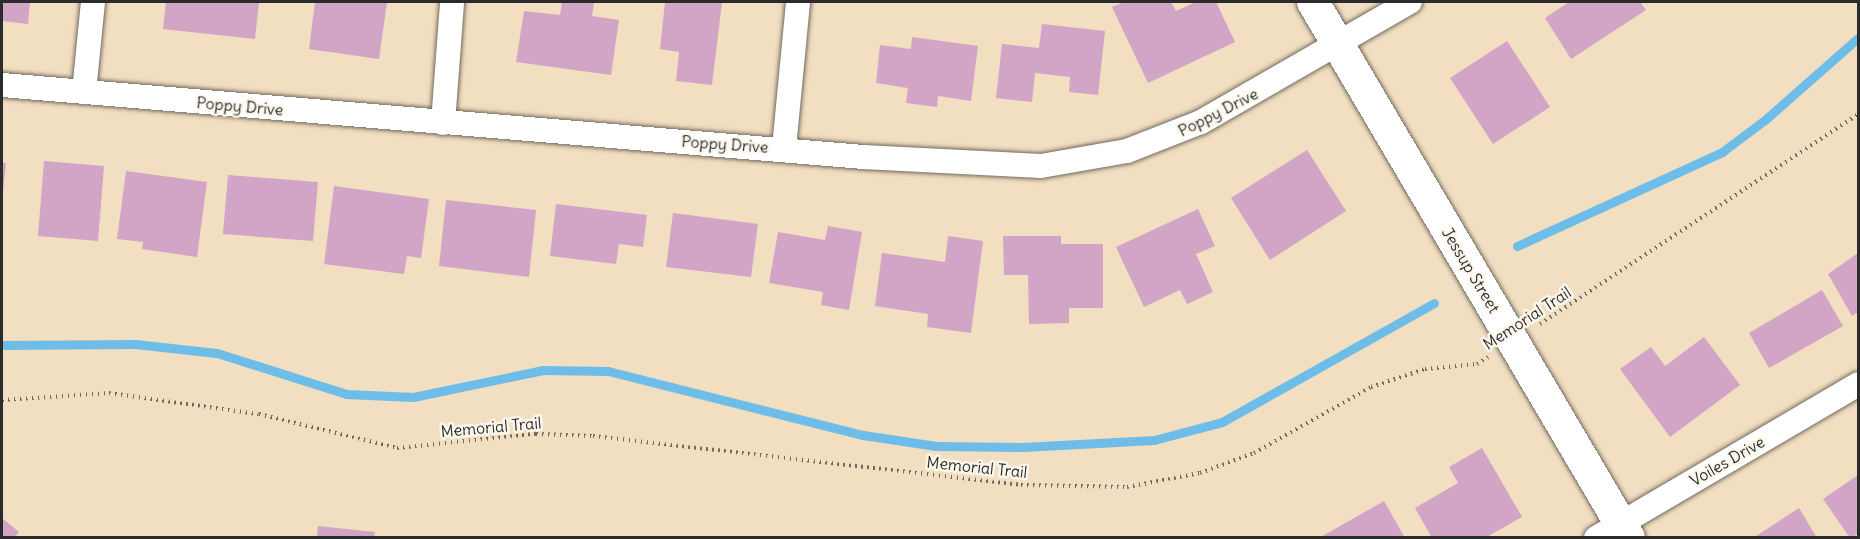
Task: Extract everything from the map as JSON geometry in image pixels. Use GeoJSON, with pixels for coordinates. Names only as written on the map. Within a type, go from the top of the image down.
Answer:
{"type":"FeatureCollection","features":[{"type":"Feature","properties":{"kind":"street"},"geometry":{"type":"LineString","coordinates":[[84,92],[93,2]]}},
{"type":"Feature","properties":{"kind":"street"},"geometry":{"type":"LineString","coordinates":[[443,123],[452,2]]}},
{"type":"Feature","properties":{"kind":"street"},"geometry":{"type":"LineString","coordinates":[[784,148],[798,2]]}},
{"type":"Feature","properties":{"kind":"street","name":"Jessup Street"},"geometry":{"type":"LineString","coordinates":[[1313,2],[1514,342],[1615,533]]}},
{"type":"Feature","properties":{"kind":"street","name":"Poppy Drive"},"geometry":{"type":"LineString","coordinates":[[2,85],[959,164],[1041,166],[1127,151],[1201,122],[1410,2]]}},
{"type":"Feature","properties":{"kind":"street","name":"Voiles Drive"},"geometry":{"type":"LineString","coordinates":[[1615,533],[1858,384]]}},
{"type":"Feature","properties":{"kind":"path","name":"Memorial Trail"},"geometry":{"type":"LineString","coordinates":[[2,400],[109,393],[259,414],[397,448],[536,434],[593,436],[1021,485],[1127,487],[1200,473],[1254,453],[1371,387],[1425,369],[1477,364],[1514,342],[1858,114]]}},
{"type":"Feature","properties":{"kind":"building"},"geometry":{"type":"Polygon","coordinates":[[[2,2],[30,2],[28,24],[2,21],[2,2]]]}},
{"type":"Feature","properties":{"kind":"building"},"geometry":{"type":"Polygon","coordinates":[[[166,2],[259,2],[255,39],[163,29],[166,2]]]}},
{"type":"Feature","properties":{"kind":"building"},"geometry":{"type":"Polygon","coordinates":[[[315,2],[387,2],[379,59],[309,49],[315,2]]]}},
{"type":"Feature","properties":{"kind":"building"},"geometry":{"type":"Polygon","coordinates":[[[562,2],[594,2],[592,16],[619,20],[611,75],[516,62],[524,11],[560,15],[562,2]]]}},
{"type":"Feature","properties":{"kind":"building"},"geometry":{"type":"Polygon","coordinates":[[[665,2],[722,2],[712,85],[676,81],[679,52],[660,49],[665,2]]]}},
{"type":"Feature","properties":{"kind":"building"},"geometry":{"type":"Polygon","coordinates":[[[1124,2],[1171,2],[1176,11],[1196,2],[1216,2],[1235,42],[1148,83],[1112,7],[1124,2]]]}},
{"type":"Feature","properties":{"kind":"building"},"geometry":{"type":"Polygon","coordinates":[[[1569,2],[1640,2],[1646,10],[1571,59],[1545,18],[1569,2]]]}},
{"type":"Feature","properties":{"kind":"building"},"geometry":{"type":"Polygon","coordinates":[[[1042,24],[1105,31],[1098,95],[1069,92],[1070,77],[1035,73],[1032,102],[996,98],[1002,44],[1039,48],[1042,24]]]}},
{"type":"Feature","properties":{"kind":"building"},"geometry":{"type":"Polygon","coordinates":[[[912,37],[978,46],[971,101],[938,96],[937,107],[906,103],[908,88],[876,83],[880,45],[911,49],[912,37]]]}},
{"type":"Feature","properties":{"kind":"building"},"geometry":{"type":"Polygon","coordinates":[[[1507,41],[1550,107],[1493,144],[1450,78],[1507,41]]]}},
{"type":"Feature","properties":{"kind":"building"},"geometry":{"type":"Polygon","coordinates":[[[1307,150],[1346,211],[1270,260],[1231,198],[1307,150]]]}},
{"type":"Feature","properties":{"kind":"building"},"geometry":{"type":"Polygon","coordinates":[[[44,161],[104,166],[98,241],[38,236],[44,161]]]}},
{"type":"Feature","properties":{"kind":"building"},"geometry":{"type":"Polygon","coordinates":[[[2,163],[6,163],[3,192],[2,192],[2,163]]]}},
{"type":"Feature","properties":{"kind":"building"},"geometry":{"type":"Polygon","coordinates":[[[126,171],[207,182],[197,257],[142,249],[143,242],[117,239],[126,171]]]}},
{"type":"Feature","properties":{"kind":"building"},"geometry":{"type":"Polygon","coordinates":[[[228,175],[318,182],[313,241],[223,234],[228,175]]]}},
{"type":"Feature","properties":{"kind":"building"},"geometry":{"type":"Polygon","coordinates":[[[334,186],[429,199],[421,258],[407,256],[404,274],[324,264],[334,186]]]}},
{"type":"Feature","properties":{"kind":"building"},"geometry":{"type":"Polygon","coordinates":[[[446,200],[536,210],[529,277],[439,266],[446,200]]]}},
{"type":"Feature","properties":{"kind":"building"},"geometry":{"type":"Polygon","coordinates":[[[556,204],[647,215],[643,247],[619,244],[616,264],[550,256],[556,204]]]}},
{"type":"Feature","properties":{"kind":"building"},"geometry":{"type":"Polygon","coordinates":[[[1198,209],[1215,246],[1196,254],[1213,292],[1187,304],[1180,290],[1144,307],[1116,247],[1198,209]]]}},
{"type":"Feature","properties":{"kind":"building"},"geometry":{"type":"Polygon","coordinates":[[[673,213],[758,224],[751,277],[666,267],[673,213]]]}},
{"type":"Feature","properties":{"kind":"building"},"geometry":{"type":"Polygon","coordinates":[[[828,226],[862,232],[849,310],[821,305],[823,292],[769,283],[778,232],[825,240],[828,226]]]}},
{"type":"Feature","properties":{"kind":"building"},"geometry":{"type":"Polygon","coordinates":[[[948,236],[983,241],[971,333],[927,327],[928,314],[875,306],[882,253],[945,262],[948,236]]]}},
{"type":"Feature","properties":{"kind":"building"},"geometry":{"type":"Polygon","coordinates":[[[1003,236],[1061,236],[1061,244],[1103,244],[1103,308],[1069,308],[1069,323],[1029,324],[1028,275],[1004,275],[1003,236]]]}},
{"type":"Feature","properties":{"kind":"building"},"geometry":{"type":"Polygon","coordinates":[[[1858,253],[1858,312],[1852,316],[1828,274],[1858,253]]]}},
{"type":"Feature","properties":{"kind":"building"},"geometry":{"type":"Polygon","coordinates":[[[1822,290],[1843,326],[1769,368],[1749,333],[1822,290]]]}},
{"type":"Feature","properties":{"kind":"building"},"geometry":{"type":"Polygon","coordinates":[[[1704,337],[1740,385],[1670,437],[1620,369],[1651,347],[1665,366],[1704,337]]]}},
{"type":"Feature","properties":{"kind":"building"},"geometry":{"type":"Polygon","coordinates":[[[1482,448],[1522,517],[1485,538],[1432,538],[1415,508],[1458,483],[1449,467],[1482,448]]]}},
{"type":"Feature","properties":{"kind":"building"},"geometry":{"type":"Polygon","coordinates":[[[1858,475],[1858,534],[1850,538],[1823,499],[1858,475]]]}},
{"type":"Feature","properties":{"kind":"building"},"geometry":{"type":"Polygon","coordinates":[[[1384,501],[1405,538],[1319,538],[1384,501]]]}},
{"type":"Feature","properties":{"kind":"building"},"geometry":{"type":"Polygon","coordinates":[[[1799,508],[1817,538],[1753,538],[1799,508]]]}},
{"type":"Feature","properties":{"kind":"building"},"geometry":{"type":"Polygon","coordinates":[[[2,518],[19,532],[14,538],[2,538],[2,518]]]}},
{"type":"Feature","properties":{"kind":"building"},"geometry":{"type":"Polygon","coordinates":[[[318,526],[375,532],[374,538],[317,538],[318,526]]]}},
{"type":"Feature","properties":{"kind":"waterway"},"geometry":{"type":"LineString","coordinates":[[1517,246],[1722,152],[1766,119],[1858,38]]}},
{"type":"Feature","properties":{"kind":"waterway"},"geometry":{"type":"LineString","coordinates":[[2,345],[135,344],[217,353],[346,394],[413,397],[543,370],[608,371],[863,435],[936,446],[1023,447],[1154,440],[1222,422],[1434,303]]}}]}
